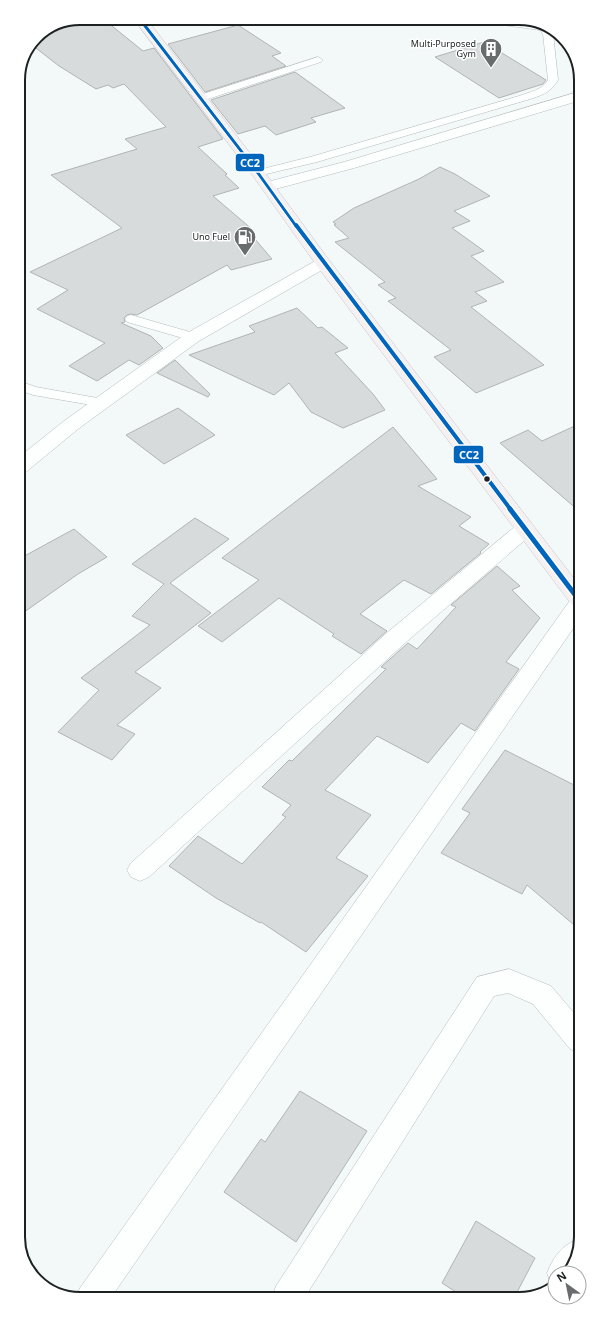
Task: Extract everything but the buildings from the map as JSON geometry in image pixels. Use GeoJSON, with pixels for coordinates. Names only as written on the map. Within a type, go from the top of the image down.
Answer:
{"type":"FeatureCollection","features":[{"type":"Feature","properties":{"kind":"highway"},"geometry":{"type":"LineString","coordinates":[[147,25],[263,179],[323,263],[574,593]]}},
{"type":"Feature","properties":{"kind":"street"},"geometry":{"type":"LineString","coordinates":[[263,179],[349,165],[574,97]]}},
{"type":"Feature","properties":{"kind":"street"},"geometry":{"type":"LineString","coordinates":[[25,463],[66,429],[193,337],[323,263]]}},
{"type":"Feature","properties":{"kind":"street"},"geometry":{"type":"LineString","coordinates":[[140,870],[398,637],[525,529]]}},
{"type":"Feature","properties":{"kind":"street"},"geometry":{"type":"LineString","coordinates":[[96,1292],[574,611]]}},
{"type":"Feature","properties":{"kind":"street"},"geometry":{"type":"LineString","coordinates":[[290,1292],[486,986],[509,981],[542,995],[574,1033]]}},
{"type":"Feature","properties":{"kind":"lane"},"geometry":{"type":"LineString","coordinates":[[263,179],[324,157],[523,98],[548,88],[554,80],[548,33]]}},
{"type":"Feature","properties":{"kind":"lane"},"geometry":{"type":"LineString","coordinates":[[201,98],[318,60]]}},
{"type":"Feature","properties":{"kind":"lane"},"geometry":{"type":"LineString","coordinates":[[131,320],[193,337]]}},
{"type":"Feature","properties":{"kind":"lane"},"geometry":{"type":"LineString","coordinates":[[25,388],[33,391],[103,403]]}},
{"type":"Feature","properties":{"kind":"transit line","name":"CC2"},"geometry":{"type":"LineString","coordinates":[[144,25],[258,173],[323,263],[574,593]]}},
{"type":"Feature","properties":{"kind":"place","name":"Multi-Purposed Gym"},"geometry":{"type":"Point","coordinates":[491,68]}},
{"type":"Feature","properties":{"kind":"place","name":"Uno Fuel"},"geometry":{"type":"Point","coordinates":[245,256]}}]}
